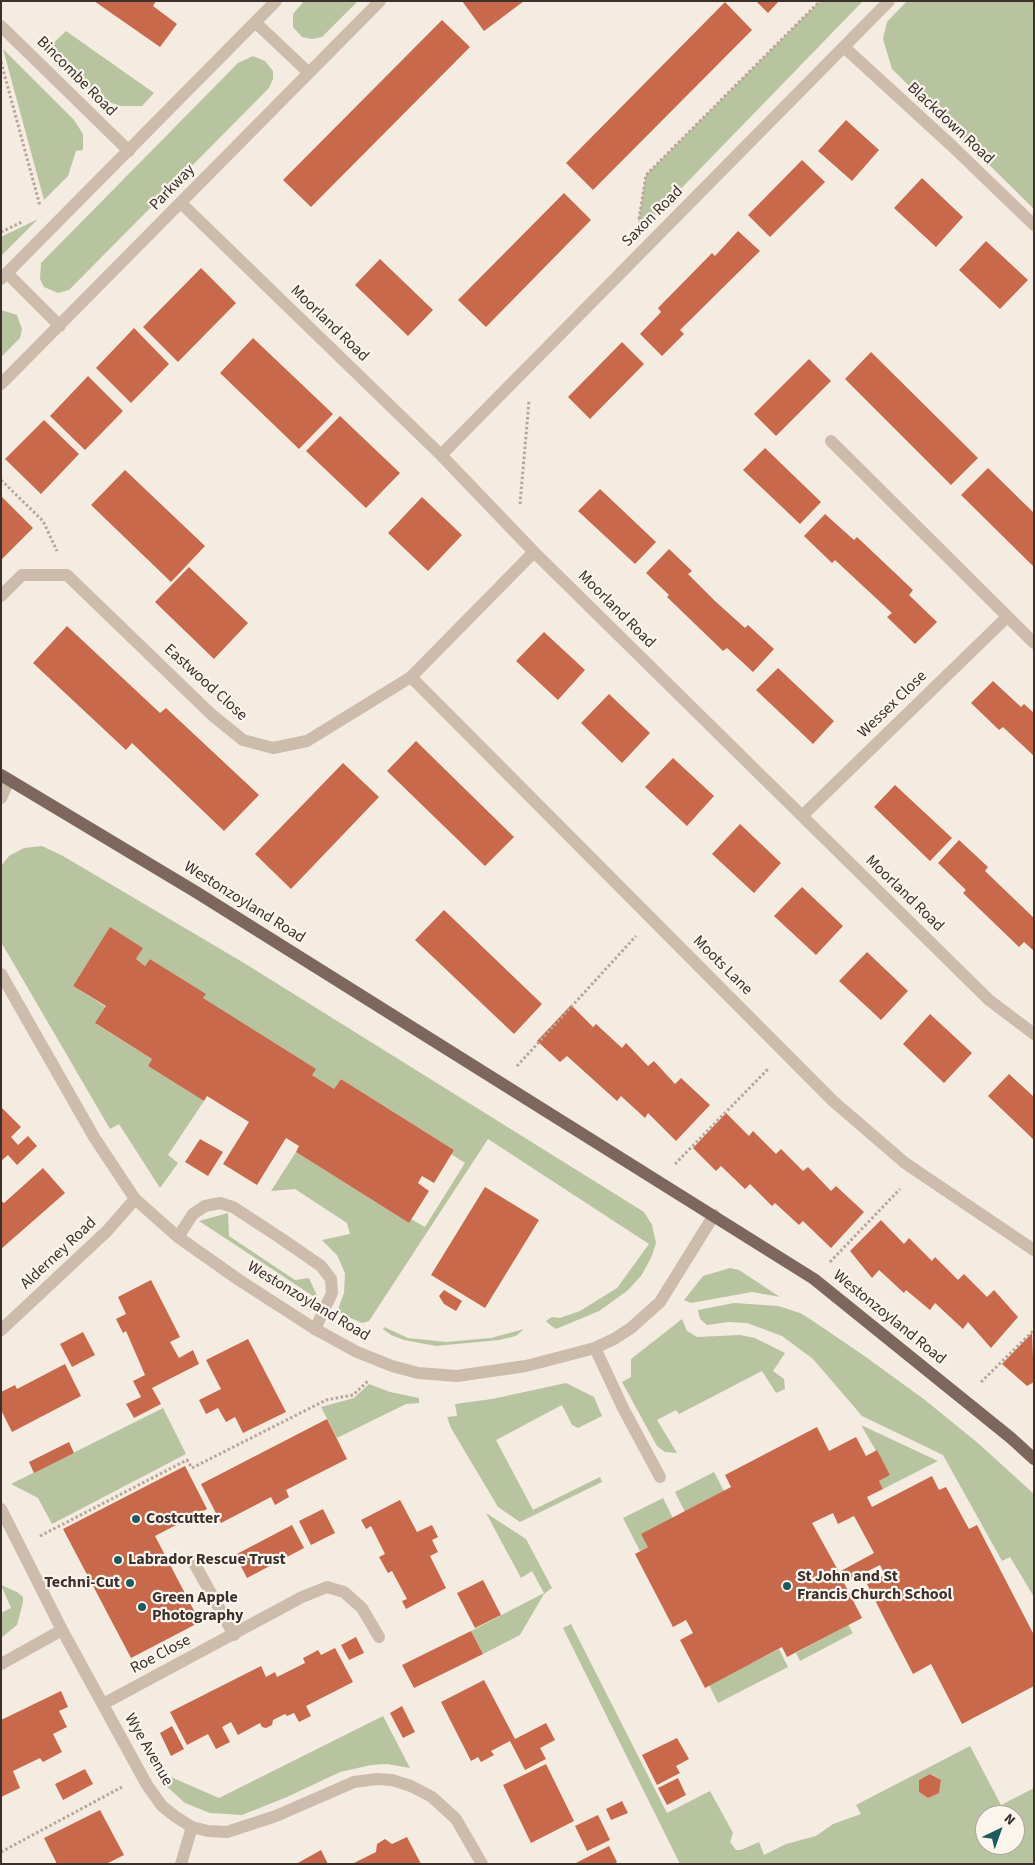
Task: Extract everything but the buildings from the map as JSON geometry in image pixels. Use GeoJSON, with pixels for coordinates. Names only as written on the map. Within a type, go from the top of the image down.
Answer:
{"type":"FeatureCollection","features":[{"type":"Feature","properties":{"kind":"main road","name":"Westonzoyland Road"},"geometry":{"type":"LineString","coordinates":[[5,777],[196,892],[814,1279],[1034,1459]]}},
{"type":"Feature","properties":{"kind":"street"},"geometry":{"type":"LineString","coordinates":[[60,326],[4,276],[276,1]]}},
{"type":"Feature","properties":{"kind":"street","name":"Parkway"},"geometry":{"type":"LineString","coordinates":[[1,384],[380,1]]}},
{"type":"Feature","properties":{"kind":"street","name":"Saxon Road"},"geometry":{"type":"LineString","coordinates":[[441,455],[889,1]]}},
{"type":"Feature","properties":{"kind":"street"},"geometry":{"type":"LineString","coordinates":[[255,22],[309,72]]}},
{"type":"Feature","properties":{"kind":"street","name":"Bincombe Road"},"geometry":{"type":"LineString","coordinates":[[1,26],[128,151]]}},
{"type":"Feature","properties":{"kind":"street","name":"Blackdown Road"},"geometry":{"type":"LineString","coordinates":[[844,47],[951,145],[1034,225]]}},
{"type":"Feature","properties":{"kind":"street","name":"Moorland Road"},"geometry":{"type":"LineString","coordinates":[[181,203],[441,455],[534,552],[989,1000],[1034,1034]]}},
{"type":"Feature","properties":{"kind":"street"},"geometry":{"type":"LineString","coordinates":[[831,441],[1034,643]]}},
{"type":"Feature","properties":{"kind":"street","name":"Eastwood Close"},"geometry":{"type":"LineString","coordinates":[[67,575],[212,715],[243,740],[273,748],[306,741],[410,677],[534,552]]}},
{"type":"Feature","properties":{"kind":"street"},"geometry":{"type":"LineString","coordinates":[[1,596],[22,575],[67,575]]}},
{"type":"Feature","properties":{"kind":"street","name":"Wessex Close"},"geometry":{"type":"LineString","coordinates":[[802,816],[1007,616]]}},
{"type":"Feature","properties":{"kind":"street","name":"Moots Lane"},"geometry":{"type":"LineString","coordinates":[[410,677],[833,1101],[917,1171],[1034,1250]]}},
{"type":"Feature","properties":{"kind":"street","name":"Westonzoyland Road"},"geometry":{"type":"LineString","coordinates":[[1,798],[5,777]]}},
{"type":"Feature","properties":{"kind":"street","name":"Westonzoyland Road"},"geometry":{"type":"LineString","coordinates":[[1,974],[94,1137],[135,1199],[178,1237],[239,1280],[315,1329],[357,1352],[418,1373],[457,1376],[526,1366],[595,1348],[631,1328],[660,1302],[714,1215]]}},
{"type":"Feature","properties":{"kind":"street","name":"Alderney Road"},"geometry":{"type":"LineString","coordinates":[[1,1330],[107,1232],[135,1199]]}},
{"type":"Feature","properties":{"kind":"street"},"geometry":{"type":"LineString","coordinates":[[178,1237],[194,1214],[205,1206],[220,1203],[233,1207],[321,1266],[331,1278],[332,1293],[315,1329]]}},
{"type":"Feature","properties":{"kind":"street"},"geometry":{"type":"LineString","coordinates":[[595,1348],[623,1408],[660,1477]]}},
{"type":"Feature","properties":{"kind":"street","name":"Wye Avenue"},"geometry":{"type":"LineString","coordinates":[[1,1509],[62,1630],[142,1776],[162,1806],[192,1827],[208,1831],[228,1832],[276,1816],[354,1782],[377,1779],[392,1780],[411,1786],[438,1802],[456,1819],[482,1864]]}},
{"type":"Feature","properties":{"kind":"street"},"geometry":{"type":"LineString","coordinates":[[192,1561],[234,1635]]}},
{"type":"Feature","properties":{"kind":"street","name":"Roe Close"},"geometry":{"type":"LineString","coordinates":[[104,1704],[302,1597],[327,1587],[344,1592],[362,1608],[379,1637]]}},
{"type":"Feature","properties":{"kind":"street"},"geometry":{"type":"LineString","coordinates":[[1,1664],[62,1630]]}},
{"type":"Feature","properties":{"kind":"street"},"geometry":{"type":"LineString","coordinates":[[181,1864],[192,1827]]}},
{"type":"Feature","properties":{"kind":"path"},"geometry":{"type":"LineString","coordinates":[[632,261],[646,175],[820,1]]}},
{"type":"Feature","properties":{"kind":"path"},"geometry":{"type":"LineString","coordinates":[[1,62],[42,212]]}},
{"type":"Feature","properties":{"kind":"path"},"geometry":{"type":"LineString","coordinates":[[518,535],[532,362]]}},
{"type":"Feature","properties":{"kind":"path"},"geometry":{"type":"LineString","coordinates":[[1,480],[43,521],[67,575]]}},
{"type":"Feature","properties":{"kind":"path"},"geometry":{"type":"LineString","coordinates":[[501,1083],[652,919]]}},
{"type":"Feature","properties":{"kind":"path"},"geometry":{"type":"LineString","coordinates":[[659,1181],[785,1052]]}},
{"type":"Feature","properties":{"kind":"path"},"geometry":{"type":"LineString","coordinates":[[814,1279],[917,1171]]}},
{"type":"Feature","properties":{"kind":"path"},"geometry":{"type":"LineString","coordinates":[[964,1400],[1034,1330]]}},
{"type":"Feature","properties":{"kind":"path"},"geometry":{"type":"LineString","coordinates":[[20,1547],[187,1460],[192,1468],[326,1400],[353,1395],[367,1383],[378,1359]]}},
{"type":"Feature","properties":{"kind":"path"},"geometry":{"type":"LineString","coordinates":[[1,1852],[142,1776]]}},
{"type":"Feature","properties":{"kind":"green space"},"geometry":{"type":"Polygon","coordinates":[[[304,1],[358,1],[322,37],[312,39],[302,37],[293,27],[293,14],[304,1]]]}},
{"type":"Feature","properties":{"kind":"green space"},"geometry":{"type":"Polygon","coordinates":[[[820,1],[863,1],[636,235],[646,175],[820,1]]]}},
{"type":"Feature","properties":{"kind":"green space"},"geometry":{"type":"Polygon","coordinates":[[[907,1],[1034,1],[1034,209],[892,69],[883,39],[887,22],[907,1]]]}},
{"type":"Feature","properties":{"kind":"green space"},"geometry":{"type":"Polygon","coordinates":[[[66,31],[154,93],[142,106],[121,106],[99,99],[48,48],[66,31]]]}},
{"type":"Feature","properties":{"kind":"green space"},"geometry":{"type":"Polygon","coordinates":[[[3,49],[74,120],[83,134],[83,150],[76,151],[68,176],[44,200],[3,49]]]}},
{"type":"Feature","properties":{"kind":"green space"},"geometry":{"type":"Polygon","coordinates":[[[253,56],[265,61],[273,71],[273,79],[269,88],[69,290],[58,293],[44,287],[40,279],[41,263],[238,63],[253,56]]]}},
{"type":"Feature","properties":{"kind":"green space"},"geometry":{"type":"Polygon","coordinates":[[[38,219],[1,256],[1,237],[38,219]]]}},
{"type":"Feature","properties":{"kind":"green space"},"geometry":{"type":"Polygon","coordinates":[[[1,310],[17,315],[22,329],[20,338],[1,357],[1,310]]]}},
{"type":"Feature","properties":{"kind":"green space"},"geometry":{"type":"Polygon","coordinates":[[[42,846],[63,856],[244,963],[644,1212],[652,1225],[656,1243],[651,1258],[641,1276],[627,1291],[599,1311],[556,1329],[549,1324],[546,1321],[552,1317],[560,1318],[580,1311],[617,1288],[649,1244],[488,1139],[369,1321],[362,1323],[337,1312],[344,1293],[345,1273],[337,1255],[322,1240],[350,1234],[347,1223],[295,1189],[271,1191],[296,1152],[409,1223],[411,1219],[425,1227],[465,1163],[451,1154],[454,1150],[341,1079],[334,1089],[312,1075],[203,998],[205,994],[150,959],[145,966],[136,959],[143,948],[110,928],[73,986],[106,1007],[96,1024],[152,1059],[148,1066],[204,1101],[168,1155],[178,1163],[160,1188],[119,1124],[110,1129],[1,942],[1,866],[9,856],[24,848],[42,846]]]}},
{"type":"Feature","properties":{"kind":"green space"},"geometry":{"type":"Polygon","coordinates":[[[228,1213],[229,1236],[295,1280],[309,1278],[319,1300],[199,1221],[228,1213]]]}},
{"type":"Feature","properties":{"kind":"green space"},"geometry":{"type":"Polygon","coordinates":[[[730,1268],[739,1270],[780,1297],[752,1292],[691,1303],[684,1300],[703,1276],[730,1268]]]}},
{"type":"Feature","properties":{"kind":"green space"},"geometry":{"type":"Polygon","coordinates":[[[734,1303],[778,1306],[800,1313],[810,1319],[925,1400],[979,1444],[1034,1494],[1034,1597],[1010,1557],[1002,1561],[943,1455],[862,1416],[813,1359],[782,1336],[747,1323],[728,1322],[707,1325],[700,1319],[698,1310],[734,1303]]]}},
{"type":"Feature","properties":{"kind":"green space"},"geometry":{"type":"Polygon","coordinates":[[[682,1319],[687,1331],[697,1337],[740,1335],[755,1338],[785,1353],[773,1371],[784,1379],[785,1389],[776,1393],[762,1371],[679,1414],[676,1410],[657,1420],[677,1453],[665,1452],[657,1446],[622,1382],[631,1377],[631,1359],[682,1319]]]}},
{"type":"Feature","properties":{"kind":"green space"},"geometry":{"type":"Polygon","coordinates":[[[384,1327],[408,1338],[446,1342],[491,1338],[524,1329],[516,1336],[499,1340],[436,1346],[404,1340],[391,1335],[383,1329],[384,1327]]]}},
{"type":"Feature","properties":{"kind":"green space"},"geometry":{"type":"Polygon","coordinates":[[[566,1383],[594,1397],[602,1416],[578,1428],[572,1425],[562,1405],[496,1440],[533,1510],[600,1477],[602,1482],[520,1522],[498,1507],[451,1428],[447,1417],[457,1416],[455,1404],[492,1399],[566,1383]]]}},
{"type":"Feature","properties":{"kind":"green space"},"geometry":{"type":"Polygon","coordinates":[[[369,1384],[390,1392],[419,1398],[419,1403],[406,1404],[337,1438],[321,1407],[354,1398],[369,1384]]]}},
{"type":"Feature","properties":{"kind":"green space"},"geometry":{"type":"Polygon","coordinates":[[[163,1408],[186,1454],[52,1524],[38,1498],[11,1484],[163,1408]]]}},
{"type":"Feature","properties":{"kind":"green space"},"geometry":{"type":"Polygon","coordinates":[[[861,1425],[938,1461],[883,1489],[879,1481],[890,1475],[861,1425]]]}},
{"type":"Feature","properties":{"kind":"green space"},"geometry":{"type":"Polygon","coordinates":[[[714,1472],[724,1491],[685,1512],[675,1492],[714,1472]]]}},
{"type":"Feature","properties":{"kind":"green space"},"geometry":{"type":"Polygon","coordinates":[[[663,1498],[673,1518],[648,1547],[640,1551],[623,1518],[663,1498]]]}},
{"type":"Feature","properties":{"kind":"green space"},"geometry":{"type":"Polygon","coordinates":[[[486,1513],[526,1539],[552,1588],[544,1594],[520,1635],[483,1654],[471,1631],[544,1593],[532,1571],[521,1578],[486,1513]]]}},
{"type":"Feature","properties":{"kind":"green space"},"geometry":{"type":"Polygon","coordinates":[[[1,1585],[17,1592],[23,1597],[23,1602],[17,1625],[1,1638],[1,1613],[11,1608],[1,1585]]]}},
{"type":"Feature","properties":{"kind":"green space"},"geometry":{"type":"Polygon","coordinates":[[[571,1624],[667,1813],[710,1791],[733,1833],[730,1842],[736,1850],[741,1850],[759,1842],[764,1855],[786,1844],[816,1836],[833,1824],[861,1814],[856,1805],[970,1746],[1001,1805],[1034,1788],[1034,1864],[680,1864],[563,1628],[571,1624]],[[931,1774],[919,1780],[919,1792],[928,1798],[939,1792],[941,1780],[931,1774]]]}},
{"type":"Feature","properties":{"kind":"green space"},"geometry":{"type":"Polygon","coordinates":[[[848,1625],[853,1633],[800,1661],[796,1653],[848,1625]]]}},
{"type":"Feature","properties":{"kind":"green space"},"geometry":{"type":"Polygon","coordinates":[[[779,1649],[788,1667],[718,1703],[709,1685],[779,1649]]]}},
{"type":"Feature","properties":{"kind":"green space"},"geometry":{"type":"Polygon","coordinates":[[[383,1716],[410,1768],[387,1764],[371,1765],[340,1772],[287,1797],[242,1815],[210,1813],[185,1803],[163,1783],[157,1771],[219,1798],[383,1716]]]}},
{"type":"Feature","properties":{"kind":"place","name":"Costcutter"},"geometry":{"type":"Point","coordinates":[136,1519]}},
{"type":"Feature","properties":{"kind":"place","name":"Labrador Rescue Trust"},"geometry":{"type":"Point","coordinates":[118,1560]}},
{"type":"Feature","properties":{"kind":"place","name":"Techni-Cut"},"geometry":{"type":"Point","coordinates":[130,1583]}},
{"type":"Feature","properties":{"kind":"place","name":"St John and St Francis Church School"},"geometry":{"type":"Point","coordinates":[787,1586]}},
{"type":"Feature","properties":{"kind":"place","name":"Green Apple Photography"},"geometry":{"type":"Point","coordinates":[142,1607]}}]}
